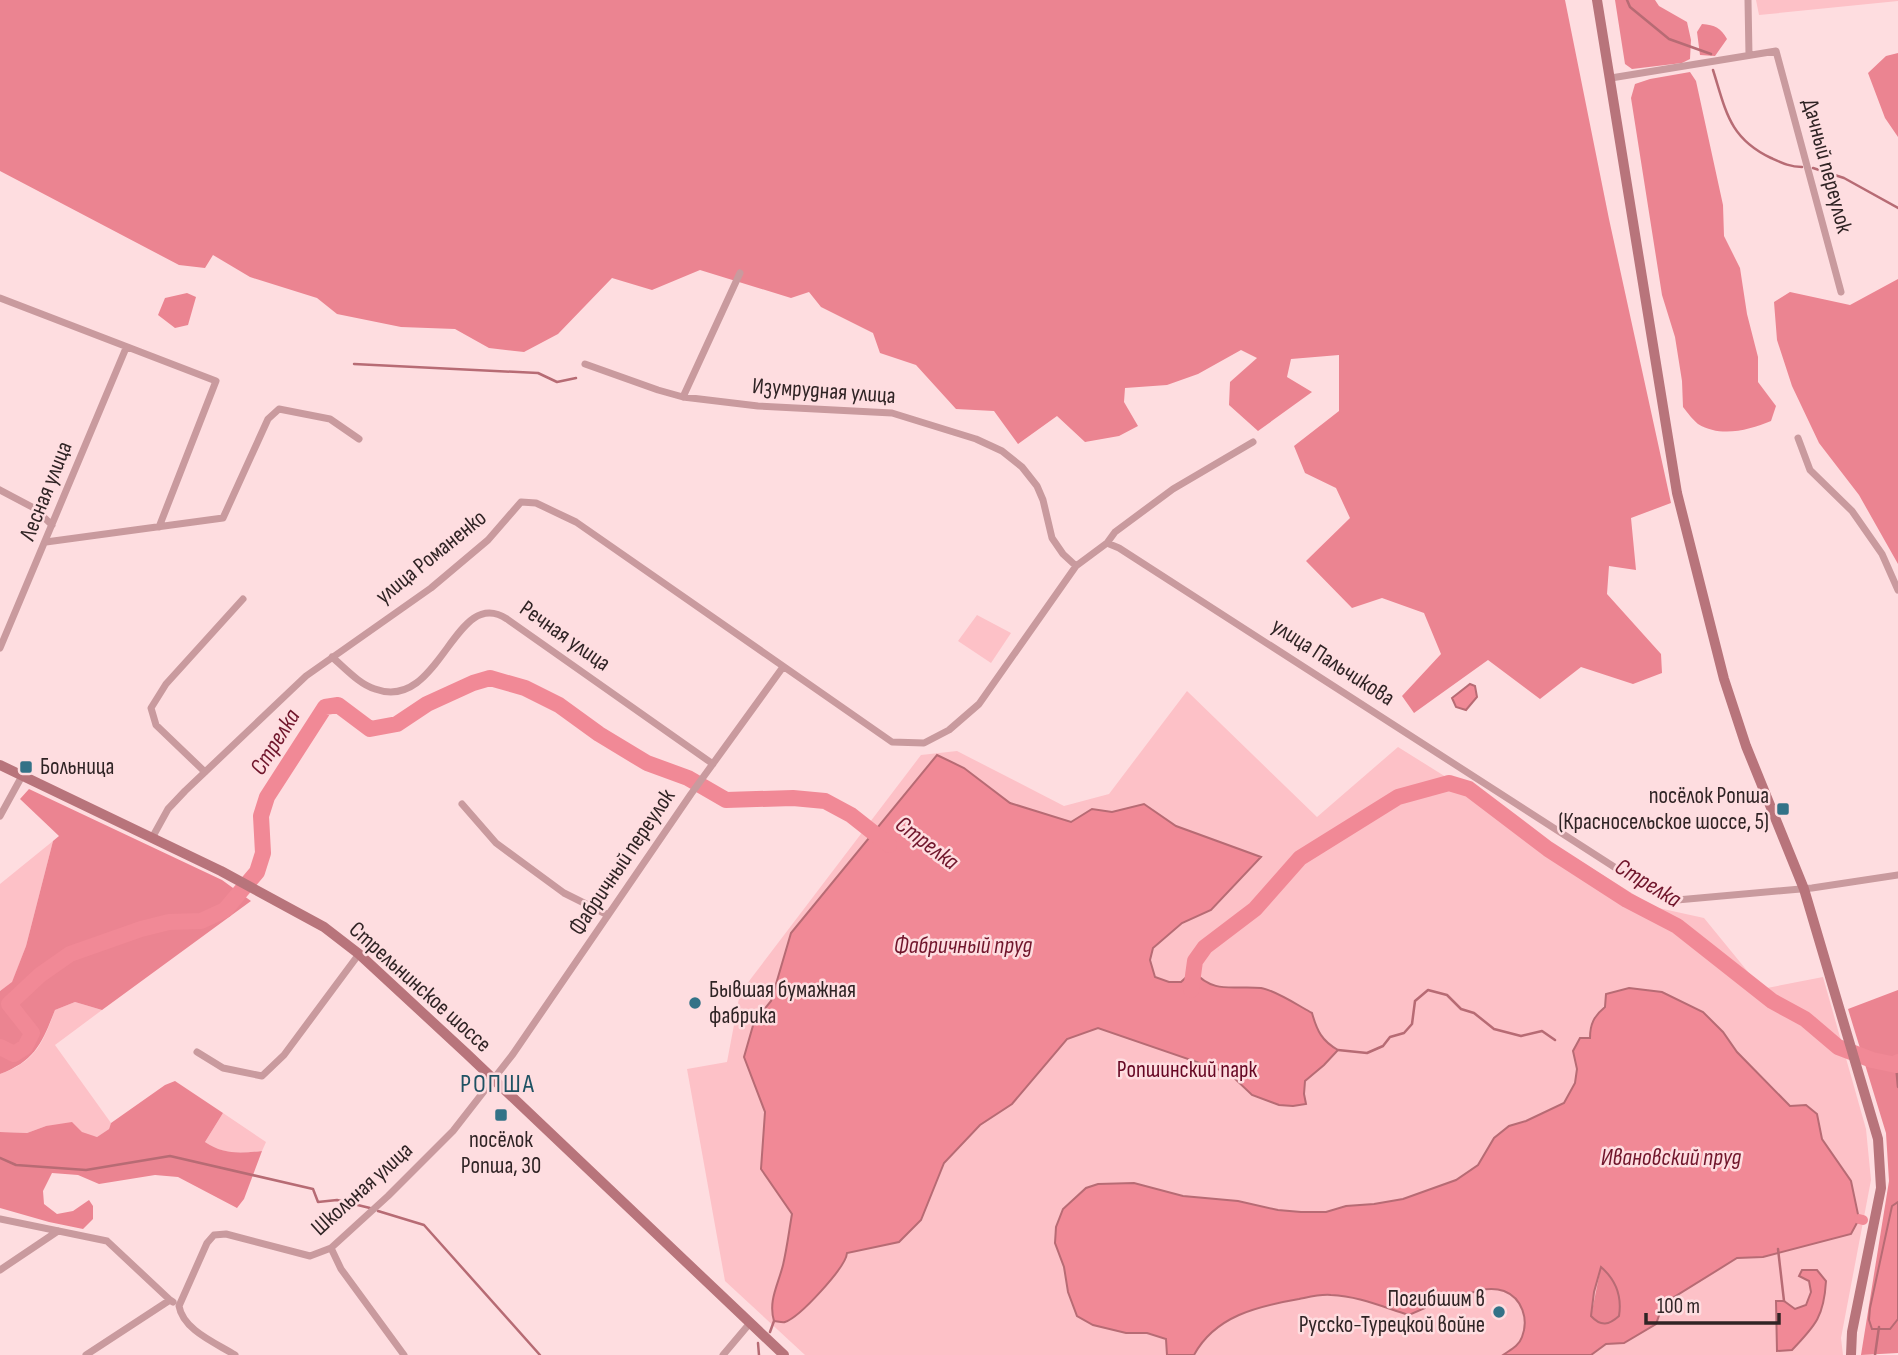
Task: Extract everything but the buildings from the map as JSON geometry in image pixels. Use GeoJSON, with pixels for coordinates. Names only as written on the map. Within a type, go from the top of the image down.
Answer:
{"type":"FeatureCollection","features":[{"type":"Feature","properties":{"kind":"main road"},"geometry":{"type":"LineString","coordinates":[[1597,0],[1677,493],[1724,679],[1742,736],[1804,889],[1878,1139],[1881,1188],[1852,1332],[1851,1355]]}},
{"type":"Feature","properties":{"kind":"main road","name":"Стрельнинское шоссе"},"geometry":{"type":"LineString","coordinates":[[0,765],[221,871],[324,927],[359,954],[784,1355]]}},
{"type":"Feature","properties":{"kind":"street"},"geometry":{"type":"LineString","coordinates":[[1611,78],[1749,55],[1748,0]]}},
{"type":"Feature","properties":{"kind":"street","name":"Дачный переулок"},"geometry":{"type":"LineString","coordinates":[[1749,55],[1776,51],[1841,292]]}},
{"type":"Feature","properties":{"kind":"street"},"geometry":{"type":"LineString","coordinates":[[683,397],[740,274]]}},
{"type":"Feature","properties":{"kind":"street"},"geometry":{"type":"LineString","coordinates":[[0,298],[216,381],[159,527]]}},
{"type":"Feature","properties":{"kind":"street","name":"Лесная улица"},"geometry":{"type":"LineString","coordinates":[[0,648],[126,348]]}},
{"type":"Feature","properties":{"kind":"street","name":"Изумрудная улица"},"geometry":{"type":"LineString","coordinates":[[585,364],[683,397],[758,406],[892,413],[976,439],[1002,451],[1022,467],[1037,486],[1052,537],[1063,554],[1076,566]]}},
{"type":"Feature","properties":{"kind":"street"},"geometry":{"type":"LineString","coordinates":[[46,542],[223,518],[268,419],[279,409],[330,419],[359,439]]}},
{"type":"Feature","properties":{"kind":"street"},"geometry":{"type":"LineString","coordinates":[[1798,438],[1810,470],[1852,512],[1882,554],[1898,590]]}},
{"type":"Feature","properties":{"kind":"street"},"geometry":{"type":"LineString","coordinates":[[1076,566],[1107,543],[1115,532],[1173,489],[1253,442]]}},
{"type":"Feature","properties":{"kind":"street"},"geometry":{"type":"LineString","coordinates":[[0,490],[34,508],[52,525]]}},
{"type":"Feature","properties":{"kind":"street","name":"улица Романенко"},"geometry":{"type":"LineString","coordinates":[[152,838],[168,810],[306,676],[431,588],[488,540],[522,502],[536,503],[576,522],[883,737],[892,742],[907,744],[924,743],[949,730],[979,704],[1076,566]]}},
{"type":"Feature","properties":{"kind":"street","name":"улица Пальчикова"},"geometry":{"type":"LineString","coordinates":[[1107,543],[1119,548],[1622,872],[1667,898],[1677,900],[1804,889],[1898,875]]}},
{"type":"Feature","properties":{"kind":"street"},"geometry":{"type":"LineString","coordinates":[[205,772],[156,724],[152,708],[166,684],[243,599]]}},
{"type":"Feature","properties":{"kind":"street","name":"Речная улица"},"geometry":{"type":"LineString","coordinates":[[332,657],[366,685],[377,690],[402,691],[411,688],[426,675],[468,622],[492,611],[713,764]]}},
{"type":"Feature","properties":{"kind":"street","name":"Фабричный переулок"},"geometry":{"type":"LineString","coordinates":[[493,1079],[513,1054],[691,794],[783,667]]}},
{"type":"Feature","properties":{"kind":"street"},"geometry":{"type":"LineString","coordinates":[[0,816],[22,775]]}},
{"type":"Feature","properties":{"kind":"street"},"geometry":{"type":"LineString","coordinates":[[462,804],[496,843],[564,893],[608,915]]}},
{"type":"Feature","properties":{"kind":"street"},"geometry":{"type":"LineString","coordinates":[[197,1052],[223,1068],[262,1076],[284,1055],[359,954]]}},
{"type":"Feature","properties":{"kind":"street","name":"Школьная улица"},"geometry":{"type":"LineString","coordinates":[[179,1306],[207,1243],[214,1235],[226,1234],[310,1256],[331,1248],[453,1131],[493,1079]]}},
{"type":"Feature","properties":{"kind":"street"},"geometry":{"type":"LineString","coordinates":[[0,1219],[107,1241],[179,1306],[181,1316],[193,1328],[235,1355]]}},
{"type":"Feature","properties":{"kind":"street"},"geometry":{"type":"LineString","coordinates":[[0,1269],[57,1231]]}},
{"type":"Feature","properties":{"kind":"street"},"geometry":{"type":"LineString","coordinates":[[331,1248],[341,1269],[404,1355]]}},
{"type":"Feature","properties":{"kind":"street"},"geometry":{"type":"LineString","coordinates":[[86,1355],[170,1300]]}},
{"type":"Feature","properties":{"kind":"street"},"geometry":{"type":"LineString","coordinates":[[723,1355],[750,1323]]}},
{"type":"Feature","properties":{"kind":"green space"},"geometry":{"type":"Polygon","coordinates":[[[1756,0],[1898,0],[1898,1],[1759,15],[1756,0]]]}},
{"type":"Feature","properties":{"kind":"green space"},"geometry":{"type":"Polygon","coordinates":[[[977,615],[1011,633],[991,663],[958,641],[977,615]]]}},
{"type":"Feature","properties":{"kind":"green space","name":"Ропшинский парк"},"geometry":{"type":"Polygon","coordinates":[[[1187,691],[1317,817],[1398,747],[1654,907],[1704,918],[1762,989],[1823,977],[1866,1129],[1871,1180],[1841,1338],[1843,1355],[805,1355],[725,1281],[687,1069],[727,1062],[740,993],[921,755],[957,751],[1064,806],[1109,794],[1187,691]]]}},
{"type":"Feature","properties":{"kind":"green space"},"geometry":{"type":"Polygon","coordinates":[[[53,841],[26,946],[12,983],[0,991],[0,884],[53,841]]]}},
{"type":"Feature","properties":{"kind":"green space"},"geometry":{"type":"Polygon","coordinates":[[[75,1002],[102,1010],[55,1045],[111,1123],[109,1129],[97,1137],[46,1126],[27,1133],[0,1132],[0,1074],[22,1064],[30,1057],[42,1042],[55,1010],[75,1002]]]}},
{"type":"Feature","properties":{"kind":"green space"},"geometry":{"type":"Polygon","coordinates":[[[223,1113],[266,1142],[262,1151],[226,1151],[205,1142],[223,1113]]]}},
{"type":"Feature","properties":{"kind":"shaded area"},"geometry":{"type":"Polygon","coordinates":[[[0,0],[1565,0],[1609,219],[1671,503],[1631,518],[1636,570],[1609,566],[1607,594],[1661,654],[1662,673],[1633,684],[1581,667],[1540,699],[1488,660],[1414,713],[1402,696],[1441,654],[1424,613],[1382,598],[1352,608],[1306,561],[1350,518],[1336,488],[1305,473],[1294,446],[1339,411],[1339,355],[1291,359],[1287,377],[1312,392],[1258,431],[1229,405],[1230,382],[1257,358],[1241,350],[1198,374],[1167,385],[1125,388],[1124,402],[1138,426],[1119,436],[1085,442],[1057,416],[1018,444],[994,411],[956,409],[916,365],[880,353],[873,333],[821,307],[809,292],[791,298],[700,270],[652,290],[612,278],[558,334],[524,352],[489,348],[455,329],[401,327],[337,314],[317,298],[250,277],[213,255],[205,268],[179,265],[0,171],[0,0]]]}},
{"type":"Feature","properties":{"kind":"shaded area"},"geometry":{"type":"Polygon","coordinates":[[[1615,0],[1655,0],[1659,6],[1687,22],[1691,40],[1690,59],[1682,63],[1632,69],[1625,64],[1615,0]]]}},
{"type":"Feature","properties":{"kind":"shaded area"},"geometry":{"type":"Polygon","coordinates":[[[1702,24],[1717,28],[1727,39],[1715,56],[1700,55],[1697,32],[1702,24]]]}},
{"type":"Feature","properties":{"kind":"shaded area"},"geometry":{"type":"Polygon","coordinates":[[[1898,53],[1898,137],[1885,118],[1868,73],[1886,56],[1898,53]]]}},
{"type":"Feature","properties":{"kind":"shaded area"},"geometry":{"type":"Polygon","coordinates":[[[1690,72],[1696,81],[1723,205],[1724,236],[1740,268],[1747,314],[1758,357],[1758,382],[1776,406],[1771,421],[1735,431],[1716,431],[1698,424],[1683,407],[1675,337],[1662,295],[1631,98],[1635,84],[1690,72]]]}},
{"type":"Feature","properties":{"kind":"shaded area"},"geometry":{"type":"Polygon","coordinates":[[[1898,279],[1898,564],[1859,495],[1819,443],[1792,386],[1777,340],[1774,302],[1790,292],[1850,305],[1898,279]]]}},
{"type":"Feature","properties":{"kind":"shaded area"},"geometry":{"type":"Polygon","coordinates":[[[187,293],[196,297],[188,325],[175,328],[158,315],[165,298],[187,293]]]}},
{"type":"Feature","properties":{"kind":"shaded area"},"geometry":{"type":"Polygon","coordinates":[[[29,789],[222,880],[251,901],[102,1010],[75,1002],[55,1010],[36,1050],[22,1063],[0,1074],[0,991],[12,982],[26,946],[53,841],[59,836],[20,799],[29,789]]]}},
{"type":"Feature","properties":{"kind":"shaded area"},"geometry":{"type":"Polygon","coordinates":[[[1898,990],[1898,1202],[1892,1206],[1889,1225],[1890,1329],[1898,1319],[1898,1353],[1861,1355],[1889,1181],[1886,1133],[1848,1009],[1898,990]]]}},
{"type":"Feature","properties":{"kind":"shaded area"},"geometry":{"type":"Polygon","coordinates":[[[175,1081],[223,1113],[205,1142],[226,1151],[262,1151],[244,1199],[237,1208],[178,1177],[155,1175],[99,1184],[78,1175],[52,1173],[43,1191],[44,1204],[57,1214],[73,1211],[89,1200],[93,1206],[93,1219],[83,1229],[0,1208],[0,1132],[27,1133],[46,1126],[72,1122],[82,1132],[97,1137],[109,1129],[111,1123],[165,1085],[175,1081]]]}},
{"type":"Feature","properties":{"kind":"shaded area"},"geometry":{"type":"Polygon","coordinates":[[[1601,1267],[1614,1283],[1620,1302],[1619,1316],[1611,1323],[1603,1325],[1591,1316],[1601,1267]]]}},
{"type":"Feature","properties":{"kind":"water"},"geometry":{"type":"Polygon","coordinates":[[[1470,684],[1475,686],[1477,697],[1466,710],[1456,707],[1452,698],[1470,684]]]}},
{"type":"Feature","properties":{"kind":"water","name":"Фабричный пруд"},"geometry":{"type":"Polygon","coordinates":[[[937,755],[964,768],[1010,803],[1071,822],[1092,809],[1112,812],[1144,804],[1176,826],[1261,857],[1211,910],[1182,923],[1153,948],[1150,960],[1155,977],[1169,982],[1181,982],[1193,971],[1217,986],[1261,988],[1273,992],[1312,1013],[1321,1035],[1338,1050],[1305,1081],[1306,1104],[1293,1106],[1279,1105],[1252,1095],[1229,1073],[1098,1028],[1067,1039],[1012,1104],[980,1125],[944,1163],[921,1220],[899,1242],[847,1253],[831,1280],[811,1302],[785,1322],[774,1321],[773,1300],[783,1265],[792,1214],[761,1169],[765,1112],[744,1057],[754,1022],[771,1001],[791,933],[937,755]]]}},
{"type":"Feature","properties":{"kind":"water","name":"Ивановский пруд"},"geometry":{"type":"Polygon","coordinates":[[[1629,988],[1662,992],[1703,1012],[1723,1032],[1737,1052],[1790,1106],[1806,1105],[1817,1114],[1822,1139],[1851,1181],[1859,1219],[1851,1234],[1763,1257],[1737,1258],[1663,1304],[1656,1324],[1624,1343],[1606,1344],[1591,1355],[1503,1355],[1521,1340],[1525,1323],[1522,1310],[1515,1299],[1497,1289],[1429,1299],[1425,1308],[1409,1315],[1351,1297],[1319,1295],[1284,1302],[1253,1310],[1226,1322],[1203,1342],[1194,1355],[1167,1355],[1166,1339],[1147,1333],[1126,1333],[1093,1325],[1077,1316],[1055,1243],[1056,1227],[1063,1209],[1086,1188],[1098,1184],[1134,1183],[1183,1196],[1238,1201],[1278,1210],[1326,1212],[1346,1206],[1403,1199],[1456,1180],[1478,1165],[1494,1138],[1509,1126],[1564,1103],[1575,1083],[1577,1069],[1573,1051],[1580,1038],[1590,1038],[1593,1021],[1605,1007],[1606,994],[1629,988]],[[1601,1267],[1591,1316],[1605,1324],[1619,1316],[1620,1309],[1617,1289],[1611,1277],[1601,1267]]]}},
{"type":"Feature","properties":{"kind":"water"},"geometry":{"type":"Polygon","coordinates":[[[1898,1202],[1898,1319],[1890,1329],[1872,1329],[1869,1320],[1870,1308],[1892,1206],[1898,1202]]]}},
{"type":"Feature","properties":{"kind":"water"},"geometry":{"type":"Polygon","coordinates":[[[1802,1270],[1817,1270],[1826,1281],[1821,1312],[1807,1334],[1792,1350],[1777,1351],[1776,1301],[1784,1301],[1795,1309],[1806,1305],[1811,1292],[1809,1281],[1799,1276],[1802,1270]]]}},
{"type":"Feature","properties":{"kind":"waterway"},"geometry":{"type":"LineString","coordinates":[[1627,0],[1630,7],[1669,39],[1711,54]]}},
{"type":"Feature","properties":{"kind":"waterway"},"geometry":{"type":"LineString","coordinates":[[1713,70],[1731,122],[1746,142],[1775,160],[1802,167]]}},
{"type":"Feature","properties":{"kind":"waterway"},"geometry":{"type":"LineString","coordinates":[[1813,168],[1844,178],[1898,208]]}},
{"type":"Feature","properties":{"kind":"waterway"},"geometry":{"type":"LineString","coordinates":[[354,364],[538,373],[557,382],[576,378]]}},
{"type":"Feature","properties":{"kind":"waterway","name":"Стрелка"},"geometry":{"type":"LineString","coordinates":[[0,1047],[14,1054],[25,1047],[32,1033],[9,1004],[40,975],[70,954],[141,929],[169,922],[201,921],[225,910],[257,872],[263,853],[261,816],[267,797],[325,707],[338,705],[370,729],[397,724],[427,704],[490,678],[525,688],[559,705],[599,734],[647,763],[688,778],[726,800],[793,798],[825,801],[851,815],[889,845]]}},
{"type":"Feature","properties":{"kind":"waterway","name":"Стрелка"},"geometry":{"type":"LineString","coordinates":[[1191,990],[1195,961],[1205,947],[1255,909],[1300,858],[1398,797],[1449,783],[1469,789],[1548,849],[1627,900],[1677,926],[1772,1001],[1805,1019],[1838,1047],[1872,1060],[1896,1065],[1898,1062]]}},
{"type":"Feature","properties":{"kind":"waterway"},"geometry":{"type":"LineString","coordinates":[[1338,1050],[1367,1053],[1383,1046],[1390,1037],[1404,1033],[1412,1024],[1415,1001],[1428,990],[1447,995],[1461,1009],[1474,1013],[1494,1029],[1521,1036],[1542,1031],[1555,1040]]}},
{"type":"Feature","properties":{"kind":"waterway"},"geometry":{"type":"LineString","coordinates":[[1896,1065],[1898,1087]]}},
{"type":"Feature","properties":{"kind":"waterway"},"geometry":{"type":"LineString","coordinates":[[0,1158],[16,1165],[86,1170],[170,1156],[313,1189],[318,1202],[337,1200],[370,1208]]}},
{"type":"Feature","properties":{"kind":"waterway"},"geometry":{"type":"LineString","coordinates":[[378,1211],[424,1225],[540,1355]]}},
{"type":"Feature","properties":{"kind":"waterway"},"geometry":{"type":"LineString","coordinates":[[1859,1219],[1863,1220]]}},
{"type":"Feature","properties":{"kind":"waterway"},"geometry":{"type":"LineString","coordinates":[[1778,1249],[1784,1301]]}},
{"type":"Feature","properties":{"kind":"waterway"},"geometry":{"type":"LineString","coordinates":[[770,1332],[774,1321]]}},
{"type":"Feature","properties":{"kind":"waterway"},"geometry":{"type":"LineString","coordinates":[[1875,1355],[1879,1327]]}},
{"type":"Feature","properties":{"kind":"waterway"},"geometry":{"type":"LineString","coordinates":[[758,1343],[759,1355]]}},
{"type":"Feature","properties":{"kind":"place","name":"Больница"},"geometry":{"type":"Point","coordinates":[26,767]}},
{"type":"Feature","properties":{"kind":"place","name":"посёлок Ропша (Красносельское шоссе, 5)"},"geometry":{"type":"Point","coordinates":[1783,809]}},
{"type":"Feature","properties":{"kind":"place","name":"Бывшая бумажная фабрика"},"geometry":{"type":"Point","coordinates":[695,1003]}},
{"type":"Feature","properties":{"kind":"place","name":"посёлок Ропша, 30"},"geometry":{"type":"Point","coordinates":[501,1115]}},
{"type":"Feature","properties":{"kind":"place","name":"Погибшим в Русско-Турецкой войне"},"geometry":{"type":"Point","coordinates":[1499,1312]}},
{"type":"Feature","properties":{"kind":"district","name":"РОПША"},"geometry":{"type":"Point","coordinates":[498,1084]}}]}
